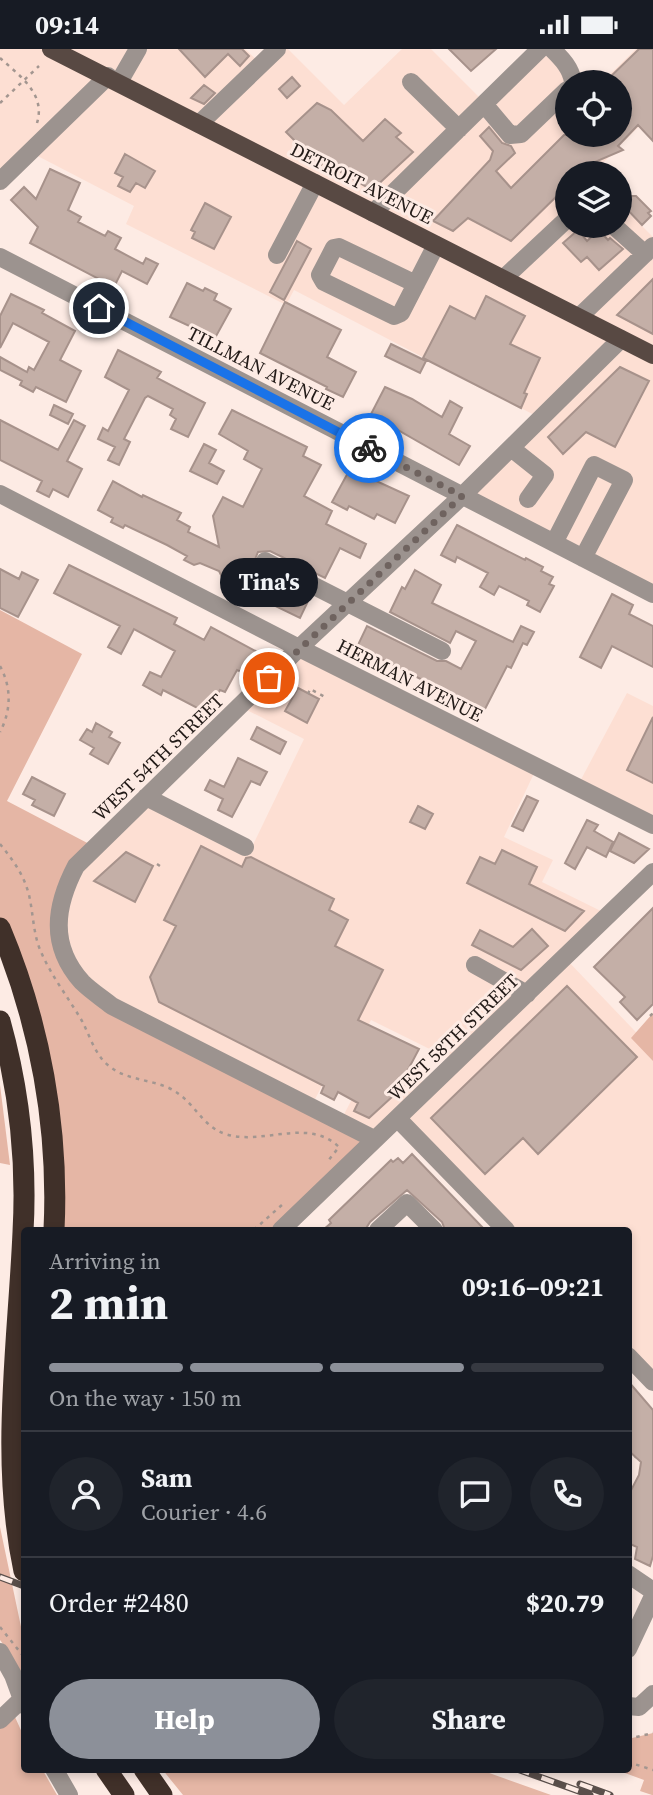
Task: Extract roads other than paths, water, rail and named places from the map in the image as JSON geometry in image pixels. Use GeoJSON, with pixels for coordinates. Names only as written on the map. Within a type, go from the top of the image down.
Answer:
{"type":"FeatureCollection","features":[{"type":"Feature","properties":{"kind":"highway"},"geometry":{"type":"LineString","coordinates":[[0,928],[29,1010],[46,1089],[54,1166],[54,1227]]}},
{"type":"Feature","properties":{"kind":"highway"},"geometry":{"type":"LineString","coordinates":[[0,1021],[14,1084],[23,1159],[23,1227]]}},
{"type":"Feature","properties":{"kind":"highway"},"geometry":{"type":"LineString","coordinates":[[21,1264],[10,1433],[14,1508],[21,1552]]}},
{"type":"Feature","properties":{"kind":"highway"},"geometry":{"type":"LineString","coordinates":[[109,1773],[124,1795]]}},
{"type":"Feature","properties":{"kind":"highway"},"geometry":{"type":"LineString","coordinates":[[147,1773],[162,1795]]}},
{"type":"Feature","properties":{"kind":"main road","name":"DETROIT AVENUE"},"geometry":{"type":"LineString","coordinates":[[51,49],[653,355]]}},
{"type":"Feature","properties":{"kind":"street"},"geometry":{"type":"LineString","coordinates":[[0,181],[113,79],[138,49]]}},
{"type":"Feature","properties":{"kind":"street"},"geometry":{"type":"LineString","coordinates":[[199,124],[277,49]]}},
{"type":"Feature","properties":{"kind":"street"},"geometry":{"type":"LineString","coordinates":[[373,213],[540,49]]}},
{"type":"Feature","properties":{"kind":"street"},"geometry":{"type":"LineString","coordinates":[[552,49],[570,70]]}},
{"type":"Feature","properties":{"kind":"street"},"geometry":{"type":"LineString","coordinates":[[411,82],[459,129]]}},
{"type":"Feature","properties":{"kind":"street"},"geometry":{"type":"LineString","coordinates":[[484,104],[510,135],[516,136],[555,101]]}},
{"type":"Feature","properties":{"kind":"street"},"geometry":{"type":"LineString","coordinates":[[277,255],[315,183]]}},
{"type":"Feature","properties":{"kind":"street"},"geometry":{"type":"LineString","coordinates":[[503,279],[555,230]]}},
{"type":"Feature","properties":{"kind":"street"},"geometry":{"type":"LineString","coordinates":[[579,317],[649,250],[632,238]]}},
{"type":"Feature","properties":{"kind":"street"},"geometry":{"type":"LineString","coordinates":[[416,284],[340,247],[334,248],[320,275],[324,282],[394,316],[401,313],[416,284],[436,245]]}},
{"type":"Feature","properties":{"kind":"street","name":"TILLMAN AVENUE"},"geometry":{"type":"LineString","coordinates":[[0,257],[653,594]]}},
{"type":"Feature","properties":{"kind":"street","name":"WEST 54TH STREET"},"geometry":{"type":"LineString","coordinates":[[374,1139],[112,1006],[84,984],[64,952],[58,917],[64,889],[76,866],[299,648],[462,496],[621,339]]}},
{"type":"Feature","properties":{"kind":"street"},"geometry":{"type":"LineString","coordinates":[[511,448],[549,468],[527,499]]}},
{"type":"Feature","properties":{"kind":"street"},"geometry":{"type":"LineString","coordinates":[[555,544],[594,465],[624,480],[583,558]]}},
{"type":"Feature","properties":{"kind":"street","name":"HERMAN AVENUE"},"geometry":{"type":"LineString","coordinates":[[0,493],[299,648],[653,825]]}},
{"type":"Feature","properties":{"kind":"street"},"geometry":{"type":"LineString","coordinates":[[265,561],[442,651]]}},
{"type":"Feature","properties":{"kind":"street"},"geometry":{"type":"LineString","coordinates":[[146,797],[246,847]]}},
{"type":"Feature","properties":{"kind":"street","name":"WEST 58TH STREET"},"geometry":{"type":"LineString","coordinates":[[287,1227],[374,1139],[398,1119],[653,872]]}},
{"type":"Feature","properties":{"kind":"street"},"geometry":{"type":"LineString","coordinates":[[475,965],[527,994]]}},
{"type":"Feature","properties":{"kind":"street"},"geometry":{"type":"LineString","coordinates":[[398,1119],[503,1227]]}},
{"type":"Feature","properties":{"kind":"street"},"geometry":{"type":"LineString","coordinates":[[381,1227],[407,1203],[431,1227]]}},
{"type":"Feature","properties":{"kind":"street"},"geometry":{"type":"LineString","coordinates":[[632,1360],[653,1382]]}},
{"type":"Feature","properties":{"kind":"street"},"geometry":{"type":"LineString","coordinates":[[632,1576],[651,1585],[632,1638]]}},
{"type":"Feature","properties":{"kind":"street"},"geometry":{"type":"LineString","coordinates":[[0,1652],[21,1697]]}},
{"type":"Feature","properties":{"kind":"street"},"geometry":{"type":"LineString","coordinates":[[632,1706],[639,1707],[653,1694]]}},
{"type":"Feature","properties":{"kind":"street"},"geometry":{"type":"LineString","coordinates":[[0,1720],[21,1704]]}},
{"type":"Feature","properties":{"kind":"street"},"geometry":{"type":"LineString","coordinates":[[56,1773],[69,1795]]}},
{"type":"Feature","properties":{"kind":"railway"},"geometry":{"type":"LineString","coordinates":[[0,1577],[21,1585]]}},
{"type":"Feature","properties":{"kind":"railway"},"geometry":{"type":"LineString","coordinates":[[528,1773],[590,1795]]}},
{"type":"Feature","properties":{"kind":"railway"},"geometry":{"type":"LineString","coordinates":[[580,1784],[610,1795]]}},
{"type":"Feature","properties":{"kind":"place","name":"Tina's"},"geometry":{"type":"Point","coordinates":[269,678]}}]}
